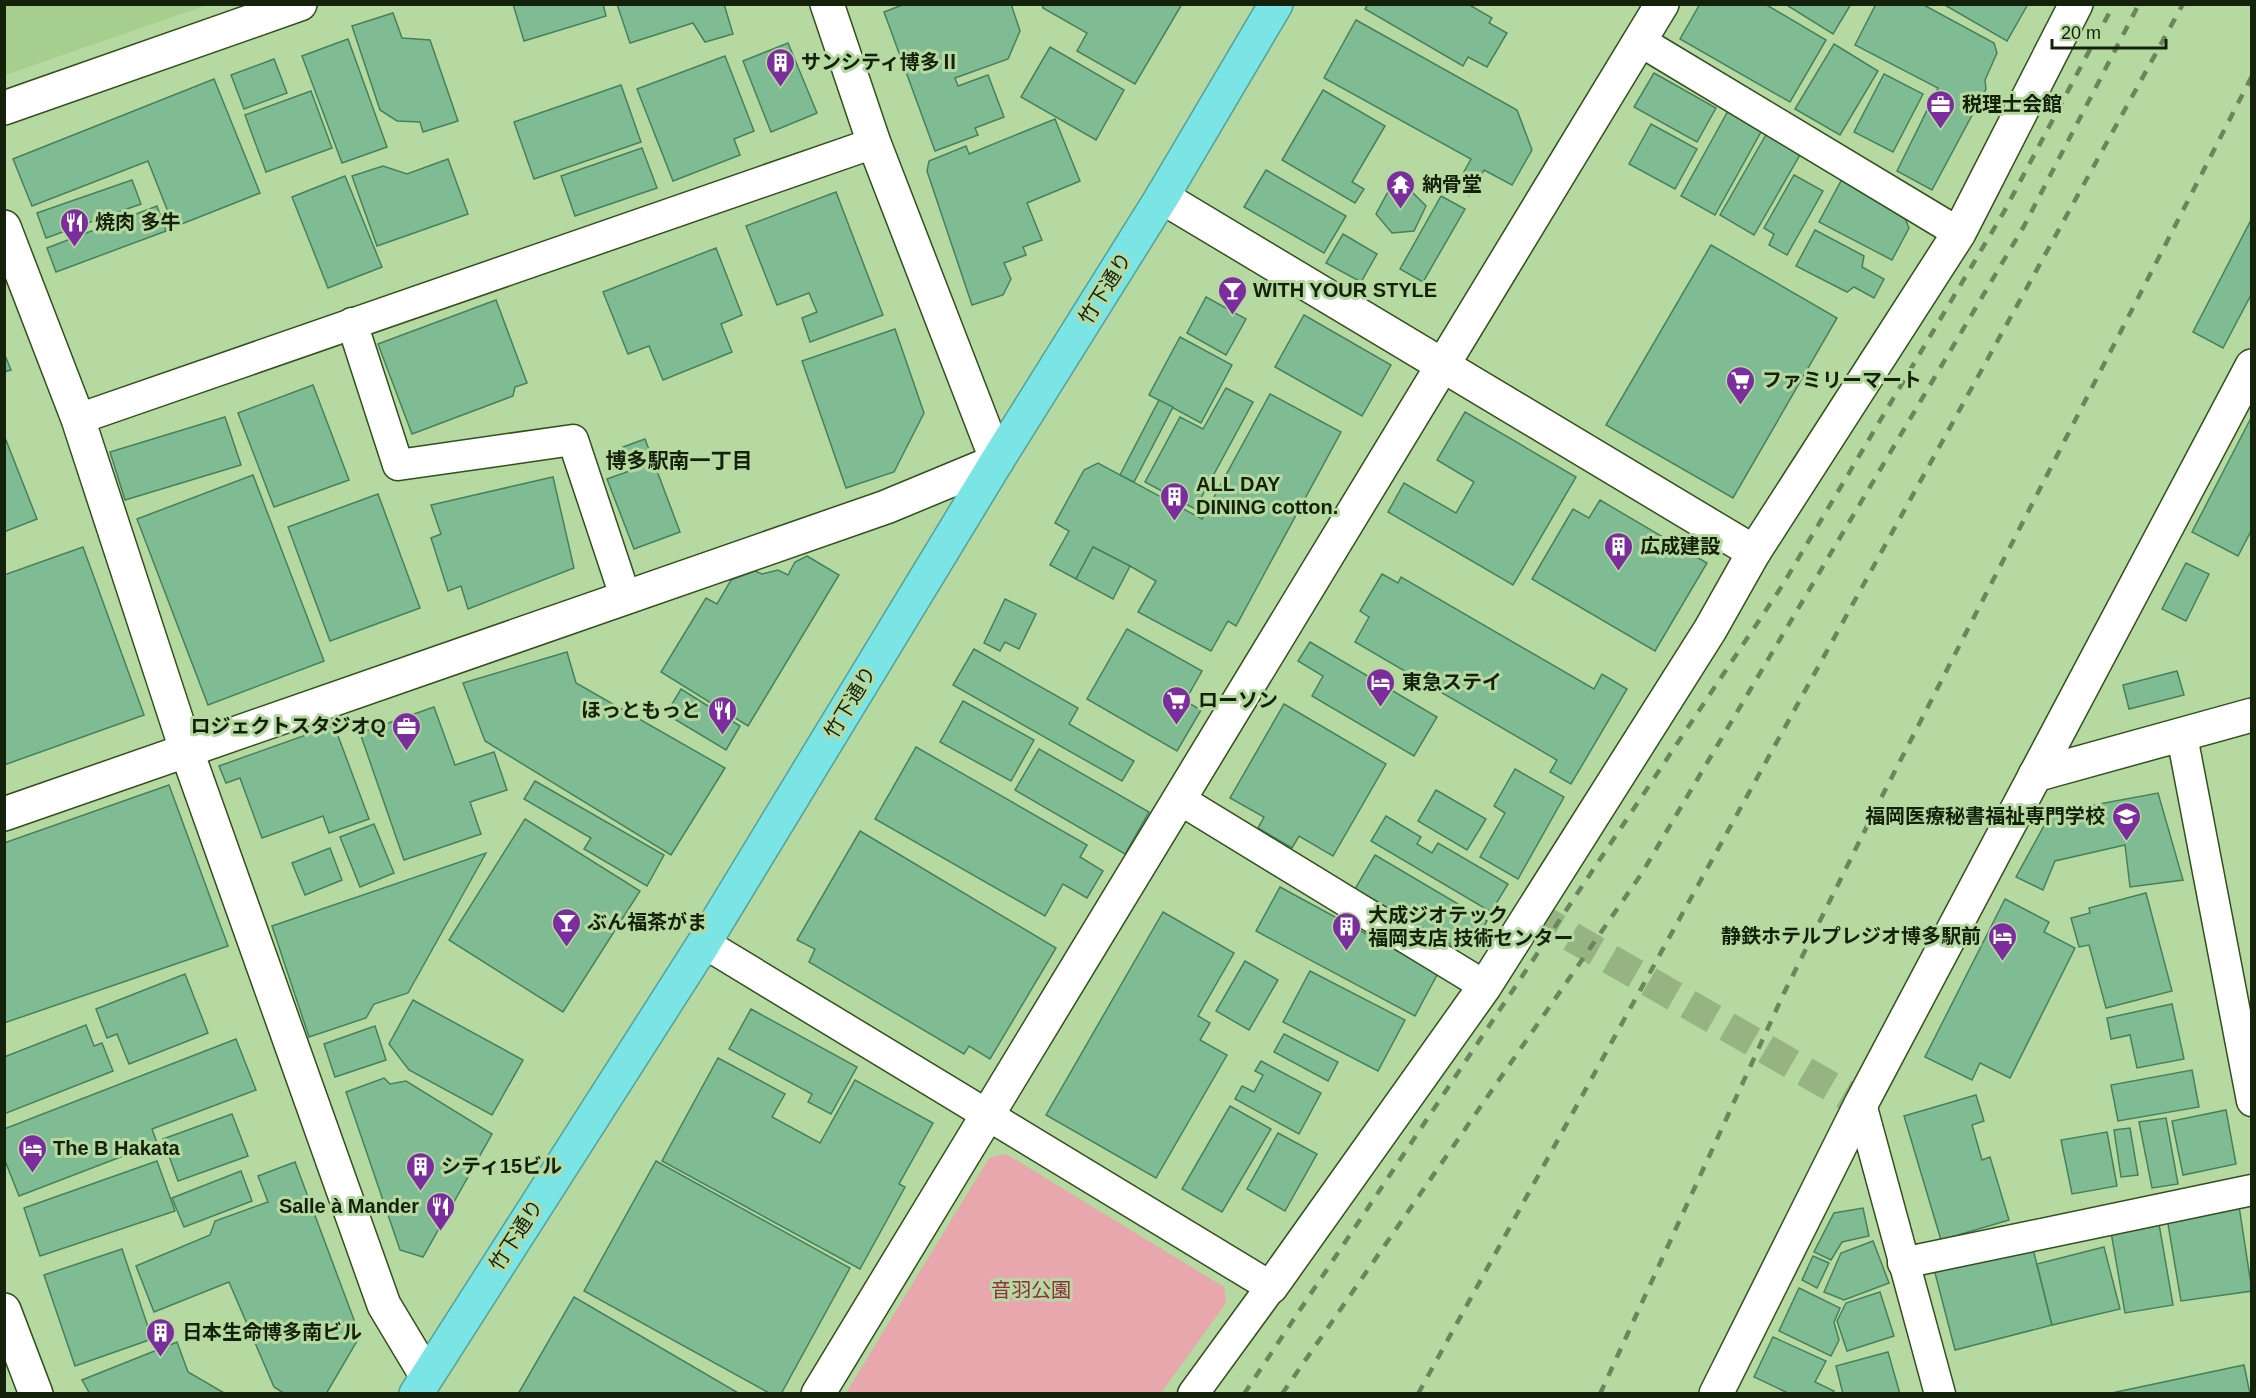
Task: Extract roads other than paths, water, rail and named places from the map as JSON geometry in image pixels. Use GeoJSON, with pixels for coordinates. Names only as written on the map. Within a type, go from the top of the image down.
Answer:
{"type":"FeatureCollection","features":[{"type":"Feature","properties":{"kind":"highway","name":"竹下通り"},"geometry":{"type":"LineString","coordinates":[[421,1384],[704,943],[997,461],[1162,197],[1276,4]]}},
{"type":"Feature","properties":{"kind":"street"},"geometry":{"type":"LineString","coordinates":[[4,108],[300,4]]}},
{"type":"Feature","properties":{"kind":"street"},"geometry":{"type":"LineString","coordinates":[[4,814],[886,507],[997,461],[874,143],[827,4]]}},
{"type":"Feature","properties":{"kind":"street"},"geometry":{"type":"LineString","coordinates":[[819,1394],[1662,4]]}},
{"type":"Feature","properties":{"kind":"street"},"geometry":{"type":"LineString","coordinates":[[1193,1394],[1485,986],[1710,630],[1754,552],[1959,233],[2076,4]]}},
{"type":"Feature","properties":{"kind":"street"},"geometry":{"type":"LineString","coordinates":[[1640,41],[1959,233]]}},
{"type":"Feature","properties":{"kind":"street"},"geometry":{"type":"LineString","coordinates":[[78,419],[874,143]]}},
{"type":"Feature","properties":{"kind":"street"},"geometry":{"type":"LineString","coordinates":[[1162,197],[1754,552]]}},
{"type":"Feature","properties":{"kind":"street"},"geometry":{"type":"LineString","coordinates":[[4,227],[78,419],[186,749],[384,1305],[421,1384]]}},
{"type":"Feature","properties":{"kind":"street"},"geometry":{"type":"LineString","coordinates":[[352,323],[398,465],[573,440],[625,596]]}},
{"type":"Feature","properties":{"kind":"street"},"geometry":{"type":"LineString","coordinates":[[1716,1394],[1861,1104],[2252,366]]}},
{"type":"Feature","properties":{"kind":"street"},"geometry":{"type":"LineString","coordinates":[[2035,775],[2182,736],[2252,714]]}},
{"type":"Feature","properties":{"kind":"street"},"geometry":{"type":"LineString","coordinates":[[2182,736],[2252,1101]]}},
{"type":"Feature","properties":{"kind":"street"},"geometry":{"type":"LineString","coordinates":[[1179,799],[1485,986]]}},
{"type":"Feature","properties":{"kind":"street"},"geometry":{"type":"LineString","coordinates":[[704,943],[1271,1287]]}},
{"type":"Feature","properties":{"kind":"street"},"geometry":{"type":"LineString","coordinates":[[1861,1104],[1940,1394]]}},
{"type":"Feature","properties":{"kind":"street"},"geometry":{"type":"LineString","coordinates":[[1903,1263],[2252,1190]]}},
{"type":"Feature","properties":{"kind":"street"},"geometry":{"type":"LineString","coordinates":[[4,1310],[36,1394]]}},
{"type":"Feature","properties":{"kind":"tunnel"},"geometry":{"type":"LineString","coordinates":[[1532,914],[1861,1104]]}},
{"type":"Feature","properties":{"kind":"railway"},"geometry":{"type":"LineString","coordinates":[[1244,1394],[1782,586],[2005,210],[2114,4]]}},
{"type":"Feature","properties":{"kind":"railway"},"geometry":{"type":"LineString","coordinates":[[1282,1394],[1642,873],[2024,226],[2139,4]]}},
{"type":"Feature","properties":{"kind":"railway"},"geometry":{"type":"LineString","coordinates":[[1418,1394],[2183,4]]}},
{"type":"Feature","properties":{"kind":"railway"},"geometry":{"type":"LineString","coordinates":[[1600,1394],[1784,993],[1878,804],[2252,76]]}},
{"type":"Feature","properties":{"kind":"place","name":"サンシティ博多Ⅱ"},"geometry":{"type":"Point","coordinates":[780,88]}},
{"type":"Feature","properties":{"kind":"place","name":"税理士会館"},"geometry":{"type":"Point","coordinates":[1941,130]}},
{"type":"Feature","properties":{"kind":"place","name":"納骨堂"},"geometry":{"type":"Point","coordinates":[1401,210]}},
{"type":"Feature","properties":{"kind":"place","name":"焼肉 多牛"},"geometry":{"type":"Point","coordinates":[74,248]}},
{"type":"Feature","properties":{"kind":"place","name":"WITH YOUR STYLE"},"geometry":{"type":"Point","coordinates":[1232,316]}},
{"type":"Feature","properties":{"kind":"place","name":"ファミリーマート"},"geometry":{"type":"Point","coordinates":[1741,406]}},
{"type":"Feature","properties":{"kind":"place","name":"ALL DAY DINING cotton."},"geometry":{"type":"Point","coordinates":[1175,522]}},
{"type":"Feature","properties":{"kind":"place","name":"広成建設"},"geometry":{"type":"Point","coordinates":[1619,572]}},
{"type":"Feature","properties":{"kind":"place","name":"東急ステイ"},"geometry":{"type":"Point","coordinates":[1381,708]}},
{"type":"Feature","properties":{"kind":"place","name":"ローソン"},"geometry":{"type":"Point","coordinates":[1177,726]}},
{"type":"Feature","properties":{"kind":"place","name":"ほっともっと"},"geometry":{"type":"Point","coordinates":[722,736]}},
{"type":"Feature","properties":{"kind":"place","name":"ロジェクトスタジオQ"},"geometry":{"type":"Point","coordinates":[407,752]}},
{"type":"Feature","properties":{"kind":"place","name":"福岡医療秘書福祉専門学校"},"geometry":{"type":"Point","coordinates":[2126,842]}},
{"type":"Feature","properties":{"kind":"place","name":"ぶん福茶がま"},"geometry":{"type":"Point","coordinates":[566,948]}},
{"type":"Feature","properties":{"kind":"place","name":"大成ジオテック 福岡支店 技術センター"},"geometry":{"type":"Point","coordinates":[1347,952]}},
{"type":"Feature","properties":{"kind":"place","name":"静鉄ホテルプレジオ博多駅前"},"geometry":{"type":"Point","coordinates":[2002,962]}},
{"type":"Feature","properties":{"kind":"place","name":"The B Hakata"},"geometry":{"type":"Point","coordinates":[32,1174]}},
{"type":"Feature","properties":{"kind":"place","name":"シティ15ビル"},"geometry":{"type":"Point","coordinates":[420,1192]}},
{"type":"Feature","properties":{"kind":"place","name":"Salle à Mander"},"geometry":{"type":"Point","coordinates":[440,1232]}},
{"type":"Feature","properties":{"kind":"place","name":"日本生命博多南ビル"},"geometry":{"type":"Point","coordinates":[161,1358]}},
{"type":"Feature","properties":{"kind":"district","name":"博多駅南一丁目"},"geometry":{"type":"Point","coordinates":[679,461]}},
{"type":"Feature","properties":{"kind":"park label","name":"音羽公園"},"geometry":{"type":"Point","coordinates":[1031,1290]}}]}
